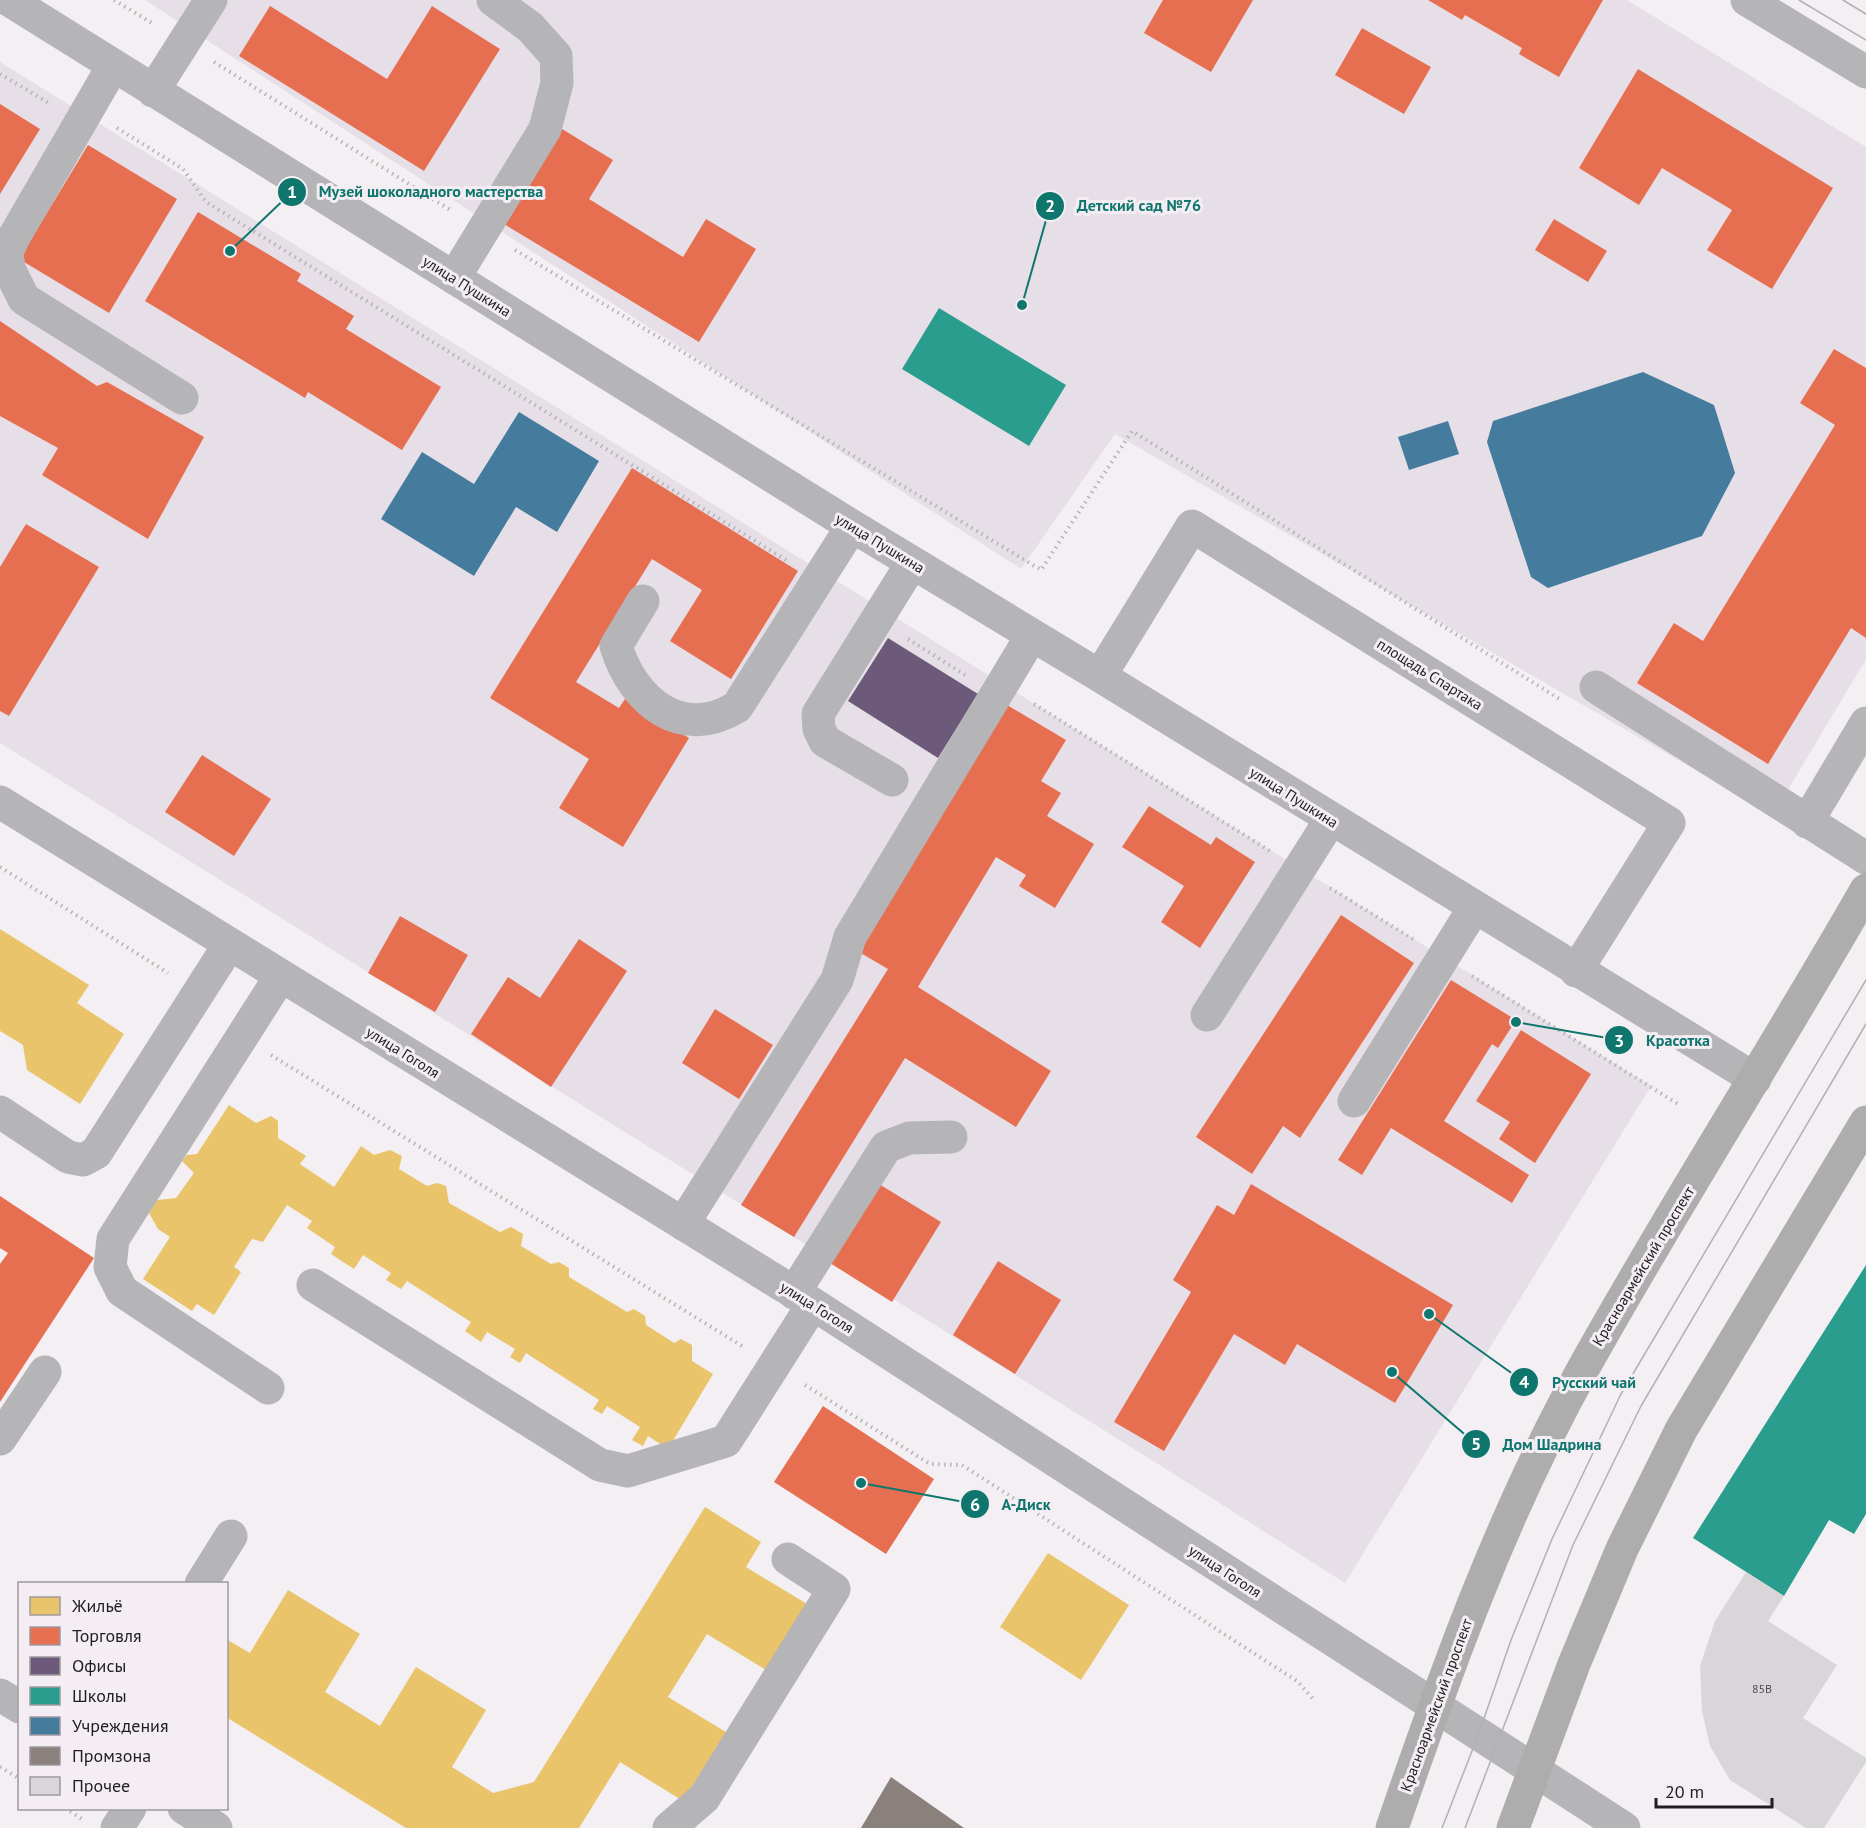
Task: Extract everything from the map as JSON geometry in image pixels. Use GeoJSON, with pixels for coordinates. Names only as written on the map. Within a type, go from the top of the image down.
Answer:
{"type":"FeatureCollection","features":[{"type":"Feature","properties":{"kind":"main road","name":"Красноармейский проспект"},"geometry":{"type":"LineString","coordinates":[[1392,1828],[1435,1704],[1514,1507],[1582,1370],[1866,890]]}},
{"type":"Feature","properties":{"kind":"main road"},"geometry":{"type":"LineString","coordinates":[[1513,1828],[1533,1769],[1622,1549],[1681,1430],[1862,1138]]}},
{"type":"Feature","properties":{"kind":"street","name":"улица Пушкина"},"geometry":{"type":"LineString","coordinates":[[9,0],[852,526],[1755,1079]]}},
{"type":"Feature","properties":{"kind":"street"},"geometry":{"type":"LineString","coordinates":[[153,91],[211,0]]}},
{"type":"Feature","properties":{"kind":"street"},"geometry":{"type":"LineString","coordinates":[[454,278],[545,129],[557,83],[556,56],[530,27],[493,0]]}},
{"type":"Feature","properties":{"kind":"street"},"geometry":{"type":"LineString","coordinates":[[1747,0],[1866,72]]}},
{"type":"Feature","properties":{"kind":"street"},"geometry":{"type":"LineString","coordinates":[[113,66],[14,237],[7,252],[9,269],[24,299],[182,398]]}},
{"type":"Feature","properties":{"kind":"street"},"geometry":{"type":"LineString","coordinates":[[643,601],[616,646],[623,668],[637,691],[669,714],[695,722],[720,717],[737,706],[852,526]]}},
{"type":"Feature","properties":{"kind":"street","name":"площадь Спартака"},"geometry":{"type":"LineString","coordinates":[[1100,676],[1192,526],[1203,532],[1669,823],[1576,970]]}},
{"type":"Feature","properties":{"kind":"street"},"geometry":{"type":"LineString","coordinates":[[892,780],[825,741],[819,729],[818,714],[912,563]]}},
{"type":"Feature","properties":{"kind":"street"},"geometry":{"type":"LineString","coordinates":[[683,1224],[837,980],[850,937],[1032,635]]}},
{"type":"Feature","properties":{"kind":"street"},"geometry":{"type":"LineString","coordinates":[[1596,687],[1866,858]]}},
{"type":"Feature","properties":{"kind":"street"},"geometry":{"type":"LineString","coordinates":[[1807,822],[1866,723]]}},
{"type":"Feature","properties":{"kind":"street","name":"улица Гоголя"},"geometry":{"type":"LineString","coordinates":[[0,802],[804,1299],[1624,1828]]}},
{"type":"Feature","properties":{"kind":"street"},"geometry":{"type":"LineString","coordinates":[[1207,1015],[1331,819]]}},
{"type":"Feature","properties":{"kind":"street"},"geometry":{"type":"LineString","coordinates":[[1354,1101],[1474,908]]}},
{"type":"Feature","properties":{"kind":"street"},"geometry":{"type":"LineString","coordinates":[[0,1112],[68,1157],[83,1160],[96,1153],[229,945]]}},
{"type":"Feature","properties":{"kind":"street"},"geometry":{"type":"LineString","coordinates":[[268,1388],[122,1291],[110,1267],[113,1239],[280,977]]}},
{"type":"Feature","properties":{"kind":"street"},"geometry":{"type":"LineString","coordinates":[[313,1285],[600,1465],[628,1471],[726,1441],[774,1366],[804,1299],[886,1147],[909,1138],[951,1137]]}},
{"type":"Feature","properties":{"kind":"street"},"geometry":{"type":"LineString","coordinates":[[0,1439],[45,1372]]}},
{"type":"Feature","properties":{"kind":"street"},"geometry":{"type":"LineString","coordinates":[[202,1582],[231,1536]]}},
{"type":"Feature","properties":{"kind":"street"},"geometry":{"type":"LineString","coordinates":[[669,1828],[704,1798],[834,1589],[788,1559]]}},
{"type":"Feature","properties":{"kind":"street"},"geometry":{"type":"LineString","coordinates":[[0,1695],[18,1706]]}},
{"type":"Feature","properties":{"kind":"street"},"geometry":{"type":"LineString","coordinates":[[117,1828],[129,1810]]}},
{"type":"Feature","properties":{"kind":"street"},"geometry":{"type":"LineString","coordinates":[[186,1810],[216,1828]]}},
{"type":"Feature","properties":{"kind":"path"},"geometry":{"type":"LineString","coordinates":[[114,0],[483,231],[1041,570],[1132,431],[1564,702],[1596,687]]}},
{"type":"Feature","properties":{"kind":"path"},"geometry":{"type":"LineString","coordinates":[[0,867],[199,992]]}},
{"type":"Feature","properties":{"kind":"path"},"geometry":{"type":"LineString","coordinates":[[242,1037],[930,1464],[962,1465],[1297,1681],[1315,1701]]}},
{"type":"Feature","properties":{"kind":"path"},"geometry":{"type":"LineString","coordinates":[[0,1767],[18,1778]]}},
{"type":"Feature","properties":{"kind":"shaded area"},"geometry":{"type":"Polygon","coordinates":[[[145,0],[1627,0],[1866,147],[1866,659],[1773,815],[1115,434],[1021,569],[145,0]]]}},
{"type":"Feature","properties":{"kind":"shaded area"},"geometry":{"type":"Polygon","coordinates":[[[0,62],[1651,1086],[1345,1583],[1163,1467],[0,743],[0,62]]]}},
{"type":"Feature","properties":{"kind":"building: Жильё"},"geometry":{"type":"Polygon","coordinates":[[[0,929],[89,985],[77,1003],[124,1034],[80,1104],[27,1070],[23,1045],[0,1031],[0,929]]]}},
{"type":"Feature","properties":{"kind":"building: Жильё"},"geometry":{"type":"Polygon","coordinates":[[[229,1105],[256,1123],[271,1116],[278,1121],[278,1138],[306,1156],[300,1164],[334,1187],[361,1146],[374,1155],[390,1150],[402,1156],[399,1169],[427,1186],[437,1183],[446,1186],[449,1203],[500,1232],[511,1227],[523,1234],[521,1246],[551,1264],[559,1262],[569,1268],[569,1277],[627,1312],[634,1309],[645,1316],[646,1325],[674,1343],[681,1339],[692,1345],[692,1361],[713,1374],[668,1449],[648,1436],[643,1446],[632,1440],[640,1427],[607,1406],[602,1414],[593,1409],[599,1400],[526,1353],[520,1363],[510,1357],[515,1349],[487,1332],[481,1342],[465,1331],[471,1322],[407,1281],[401,1289],[386,1280],[391,1273],[363,1255],[354,1269],[331,1254],[335,1247],[307,1228],[312,1221],[287,1205],[263,1242],[252,1239],[234,1267],[241,1272],[214,1315],[197,1304],[192,1311],[143,1279],[170,1237],[158,1229],[149,1213],[157,1200],[176,1198],[194,1173],[182,1161],[187,1155],[197,1154],[229,1105]]]}},
{"type":"Feature","properties":{"kind":"building: Жильё"},"geometry":{"type":"Polygon","coordinates":[[[705,1507],[761,1542],[746,1567],[807,1604],[766,1670],[707,1634],[668,1697],[726,1732],[683,1801],[620,1762],[579,1828],[406,1828],[228,1718],[228,1640],[250,1653],[288,1590],[360,1634],[325,1692],[380,1726],[416,1667],[486,1710],[452,1767],[493,1793],[534,1782],[705,1507]]]}},
{"type":"Feature","properties":{"kind":"building: Жильё"},"geometry":{"type":"Polygon","coordinates":[[[1048,1553],[1129,1605],[1081,1680],[1000,1627],[1048,1553]]]}},
{"type":"Feature","properties":{"kind":"building: Торговля"},"geometry":{"type":"Polygon","coordinates":[[[1163,0],[1253,0],[1211,72],[1144,33],[1163,0]]]}},
{"type":"Feature","properties":{"kind":"building: Торговля"},"geometry":{"type":"Polygon","coordinates":[[[1428,0],[1603,0],[1559,77],[1519,54],[1522,48],[1465,15],[1462,20],[1428,0]]]}},
{"type":"Feature","properties":{"kind":"building: Торговля"},"geometry":{"type":"Polygon","coordinates":[[[270,6],[387,79],[432,6],[500,49],[424,171],[239,56],[270,6]]]}},
{"type":"Feature","properties":{"kind":"building: Торговля"},"geometry":{"type":"Polygon","coordinates":[[[1362,28],[1431,67],[1404,114],[1335,75],[1362,28]]]}},
{"type":"Feature","properties":{"kind":"building: Торговля"},"geometry":{"type":"Polygon","coordinates":[[[1638,69],[1833,188],[1772,289],[1707,250],[1732,210],[1662,168],[1639,205],[1579,168],[1638,69]]]}},
{"type":"Feature","properties":{"kind":"building: Торговля"},"geometry":{"type":"Polygon","coordinates":[[[0,104],[40,129],[0,194],[0,104]]]}},
{"type":"Feature","properties":{"kind":"building: Торговля"},"geometry":{"type":"Polygon","coordinates":[[[562,129],[613,160],[589,199],[683,257],[706,219],[756,249],[699,342],[504,224],[562,129]]]}},
{"type":"Feature","properties":{"kind":"building: Торговля"},"geometry":{"type":"Polygon","coordinates":[[[88,145],[177,199],[109,313],[19,259],[88,145]]]}},
{"type":"Feature","properties":{"kind":"building: Торговля"},"geometry":{"type":"Polygon","coordinates":[[[198,212],[301,274],[297,281],[354,316],[346,329],[441,387],[402,450],[308,392],[305,398],[145,301],[198,212]]]}},
{"type":"Feature","properties":{"kind":"building: Торговля"},"geometry":{"type":"Polygon","coordinates":[[[1554,219],[1607,251],[1588,282],[1535,250],[1554,219]]]}},
{"type":"Feature","properties":{"kind":"building: Торговля"},"geometry":{"type":"Polygon","coordinates":[[[0,321],[97,386],[107,382],[204,437],[148,539],[42,475],[58,448],[0,416],[0,321]]]}},
{"type":"Feature","properties":{"kind":"building: Торговля"},"geometry":{"type":"Polygon","coordinates":[[[1834,349],[1866,368],[1866,638],[1851,628],[1768,764],[1637,683],[1674,623],[1703,641],[1835,425],[1800,403],[1834,349]]]}},
{"type":"Feature","properties":{"kind":"building: Торговля"},"geometry":{"type":"Polygon","coordinates":[[[632,468],[798,571],[731,679],[670,641],[702,590],[652,559],[576,682],[619,708],[625,699],[689,738],[623,847],[559,808],[589,759],[490,698],[632,468]]]}},
{"type":"Feature","properties":{"kind":"building: Торговля"},"geometry":{"type":"Polygon","coordinates":[[[26,524],[99,567],[9,716],[0,711],[0,567],[26,524]]]}},
{"type":"Feature","properties":{"kind":"building: Торговля"},"geometry":{"type":"Polygon","coordinates":[[[1007,705],[1066,740],[1041,781],[1061,793],[1047,816],[1094,844],[1055,908],[1019,886],[1026,875],[996,857],[918,987],[1051,1071],[1016,1127],[905,1058],[794,1237],[741,1205],[888,969],[859,952],[1007,705]]]}},
{"type":"Feature","properties":{"kind":"building: Торговля"},"geometry":{"type":"Polygon","coordinates":[[[202,755],[271,799],[234,856],[165,812],[202,755]]]}},
{"type":"Feature","properties":{"kind":"building: Торговля"},"geometry":{"type":"Polygon","coordinates":[[[1149,806],[1211,845],[1216,837],[1255,862],[1200,948],[1161,922],[1184,886],[1122,847],[1149,806]]]}},
{"type":"Feature","properties":{"kind":"building: Торговля"},"geometry":{"type":"Polygon","coordinates":[[[1341,915],[1414,963],[1300,1138],[1283,1126],[1252,1174],[1196,1137],[1341,915]]]}},
{"type":"Feature","properties":{"kind":"building: Торговля"},"geometry":{"type":"Polygon","coordinates":[[[400,916],[468,955],[435,1012],[368,973],[400,916]]]}},
{"type":"Feature","properties":{"kind":"building: Торговля"},"geometry":{"type":"Polygon","coordinates":[[[579,939],[627,971],[551,1087],[471,1034],[508,977],[540,998],[579,939]]]}},
{"type":"Feature","properties":{"kind":"building: Торговля"},"geometry":{"type":"Polygon","coordinates":[[[1451,980],[1516,1020],[1498,1048],[1492,1044],[1444,1121],[1529,1175],[1512,1203],[1391,1128],[1362,1175],[1338,1160],[1451,980]]]}},
{"type":"Feature","properties":{"kind":"building: Торговля"},"geometry":{"type":"Polygon","coordinates":[[[715,1009],[773,1045],[739,1099],[682,1063],[715,1009]]]}},
{"type":"Feature","properties":{"kind":"building: Торговля"},"geometry":{"type":"Polygon","coordinates":[[[1521,1030],[1591,1074],[1535,1163],[1499,1139],[1510,1122],[1476,1101],[1521,1030]]]}},
{"type":"Feature","properties":{"kind":"building: Торговля"},"geometry":{"type":"Polygon","coordinates":[[[879,1184],[941,1222],[892,1302],[830,1263],[879,1184]]]}},
{"type":"Feature","properties":{"kind":"building: Торговля"},"geometry":{"type":"Polygon","coordinates":[[[1251,1184],[1453,1305],[1395,1403],[1297,1344],[1285,1365],[1234,1334],[1164,1451],[1114,1422],[1191,1292],[1173,1280],[1217,1205],[1234,1215],[1251,1184]]]}},
{"type":"Feature","properties":{"kind":"building: Торговля"},"geometry":{"type":"Polygon","coordinates":[[[0,1196],[94,1258],[0,1402],[0,1264],[8,1253],[0,1248],[0,1196]]]}},
{"type":"Feature","properties":{"kind":"building: Торговля"},"geometry":{"type":"Polygon","coordinates":[[[998,1261],[1061,1300],[1015,1374],[953,1335],[998,1261]]]}},
{"type":"Feature","properties":{"kind":"building: Торговля"},"geometry":{"type":"Polygon","coordinates":[[[823,1406],[934,1479],[886,1554],[774,1482],[823,1406]]]}},
{"type":"Feature","properties":{"kind":"building: Офисы"},"geometry":{"type":"Polygon","coordinates":[[[888,638],[978,694],[938,758],[848,701],[888,638]]]}},
{"type":"Feature","properties":{"kind":"building: Школы"},"geometry":{"type":"Polygon","coordinates":[[[939,308],[1066,385],[1029,446],[902,369],[939,308]]]}},
{"type":"Feature","properties":{"kind":"building: Школы"},"geometry":{"type":"Polygon","coordinates":[[[1866,1265],[1866,1514],[1854,1534],[1829,1520],[1784,1596],[1693,1538],[1866,1265]]]}},
{"type":"Feature","properties":{"kind":"building: Учреждения"},"geometry":{"type":"Polygon","coordinates":[[[1643,372],[1714,405],[1735,473],[1702,536],[1548,588],[1531,577],[1487,442],[1493,421],[1643,372]]]}},
{"type":"Feature","properties":{"kind":"building: Учреждения"},"geometry":{"type":"Polygon","coordinates":[[[519,412],[599,461],[557,532],[516,507],[474,576],[381,519],[422,452],[474,484],[519,412]]]}},
{"type":"Feature","properties":{"kind":"building: Учреждения"},"geometry":{"type":"Polygon","coordinates":[[[1448,421],[1459,454],[1409,470],[1398,437],[1448,421]]]}},
{"type":"Feature","properties":{"kind":"building: Промзона"},"geometry":{"type":"Polygon","coordinates":[[[891,1777],[964,1828],[861,1828],[891,1777]]]}},
{"type":"Feature","properties":{"kind":"building: Прочее"},"geometry":{"type":"Polygon","coordinates":[[[1746,1572],[1784,1596],[1768,1621],[1837,1665],[1803,1718],[1866,1758],[1866,1762],[1824,1828],[1806,1828],[1730,1780],[1710,1746],[1702,1711],[1700,1666],[1715,1621],[1746,1572]]]}},
{"type":"Feature","properties":{"kind":"tram line"},"geometry":{"type":"LineString","coordinates":[[1799,0],[1866,40]]}},
{"type":"Feature","properties":{"kind":"tram line"},"geometry":{"type":"LineString","coordinates":[[1843,0],[1866,14]]}},
{"type":"Feature","properties":{"kind":"tram line"},"geometry":{"type":"LineString","coordinates":[[1442,1828],[1479,1733],[1511,1640],[1552,1539],[1621,1394],[1866,980]]}},
{"type":"Feature","properties":{"kind":"tram line"},"geometry":{"type":"LineString","coordinates":[[1465,1828],[1573,1545],[1641,1406],[1866,1024]]}},
{"type":"Feature","properties":{"kind":"place","name":"Музей шоколадного мастерства"},"geometry":{"type":"Point","coordinates":[230,251]}},
{"type":"Feature","properties":{"kind":"place","name":"Детский сад №76"},"geometry":{"type":"Point","coordinates":[1022,305]}},
{"type":"Feature","properties":{"kind":"place","name":"Красотка"},"geometry":{"type":"Point","coordinates":[1516,1022]}},
{"type":"Feature","properties":{"kind":"place","name":"Русский чай"},"geometry":{"type":"Point","coordinates":[1429,1314]}},
{"type":"Feature","properties":{"kind":"place","name":"Дом Шадрина"},"geometry":{"type":"Point","coordinates":[1392,1372]}},
{"type":"Feature","properties":{"kind":"place","name":"А-Диск"},"geometry":{"type":"Point","coordinates":[861,1483]}}]}
